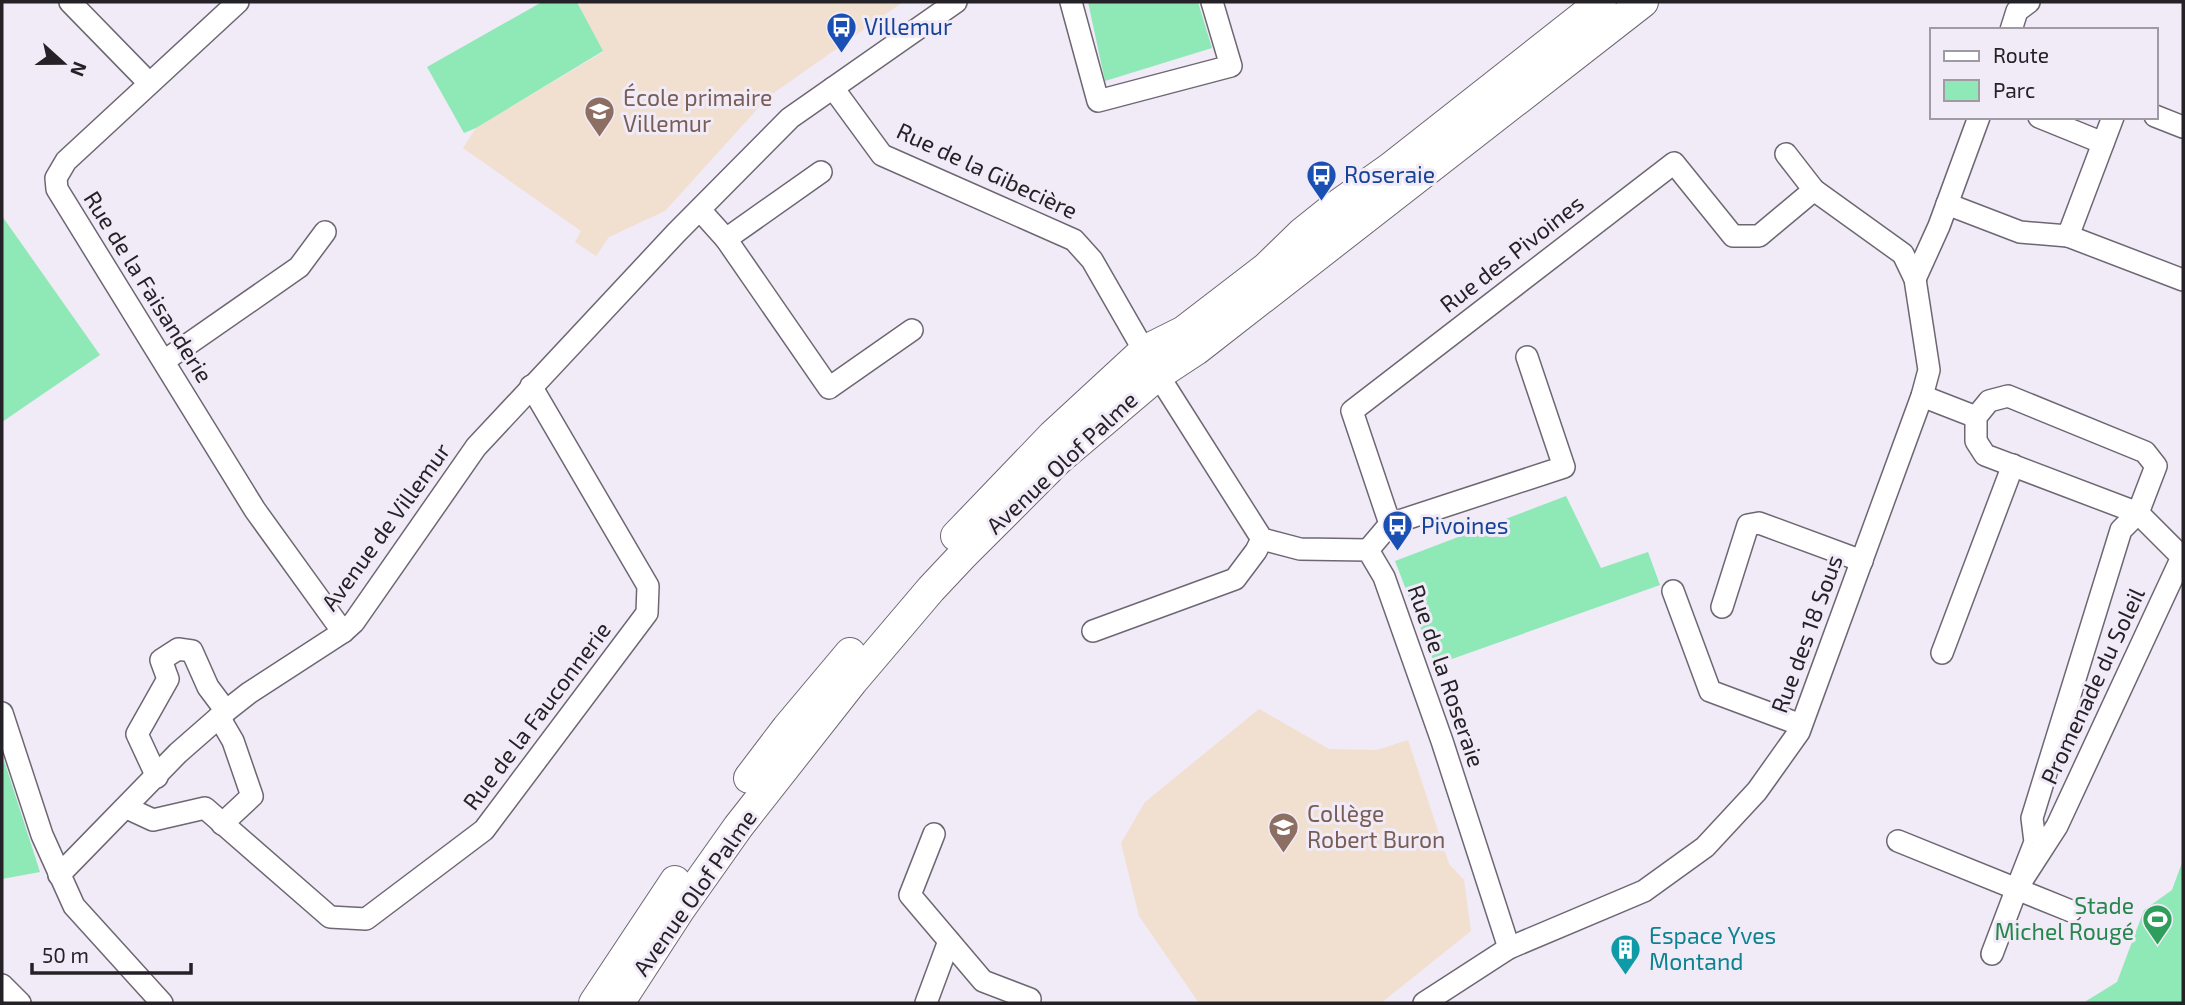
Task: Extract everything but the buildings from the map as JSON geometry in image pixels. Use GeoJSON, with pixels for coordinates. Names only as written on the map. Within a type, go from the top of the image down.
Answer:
{"type":"FeatureCollection","features":[{"type":"Feature","properties":{"kind":"main road","name":"Avenue Olof Palme"},"geometry":{"type":"LineString","coordinates":[[619,1003],[680,909],[738,827],[852,682],[961,556],[1184,331],[1266,268],[1302,233],[1332,209],[1419,146],[1601,2]]}},
{"type":"Feature","properties":{"kind":"main road","name":"Avenue Olof Palme"},"geometry":{"type":"LineString","coordinates":[[594,1003],[714,825],[787,728],[844,659],[1052,435],[1151,363],[1196,350],[1643,2]]}},
{"type":"Feature","properties":{"kind":"street"},"geometry":{"type":"LineString","coordinates":[[70,2],[149,83]]}},
{"type":"Feature","properties":{"kind":"street","name":"Rue de la Faisanderie"},"geometry":{"type":"LineString","coordinates":[[238,2],[66,161],[56,177],[57,189],[255,510],[343,632]]}},
{"type":"Feature","properties":{"kind":"street","name":"Avenue de Villemur"},"geometry":{"type":"LineString","coordinates":[[59,875],[178,753],[222,714],[249,693],[343,632],[360,614],[476,447],[778,128],[956,2]]}},
{"type":"Feature","properties":{"kind":"street"},"geometry":{"type":"LineString","coordinates":[[1071,2],[1098,101],[1231,66],[1212,2]]}},
{"type":"Feature","properties":{"kind":"street"},"geometry":{"type":"LineString","coordinates":[[2012,28],[2017,11],[2029,2]]}},
{"type":"Feature","properties":{"kind":"street","name":"Rue de la Gibecière"},"geometry":{"type":"LineString","coordinates":[[833,88],[882,155],[1074,240],[1092,260],[1151,363]]}},
{"type":"Feature","properties":{"kind":"street"},"geometry":{"type":"LineString","coordinates":[[2157,117],[2183,127]]}},
{"type":"Feature","properties":{"kind":"street"},"geometry":{"type":"LineString","coordinates":[[1915,279],[1947,204],[1978,119]]}},
{"type":"Feature","properties":{"kind":"street"},"geometry":{"type":"LineString","coordinates":[[2044,119],[2103,143]]}},
{"type":"Feature","properties":{"kind":"street"},"geometry":{"type":"LineString","coordinates":[[2068,236],[2112,119]]}},
{"type":"Feature","properties":{"kind":"street","name":"Rue des 18 Sous"},"geometry":{"type":"LineString","coordinates":[[1424,1003],[1509,948],[1644,891],[1705,848],[1757,791],[1799,732],[1923,396],[1929,370],[1915,279],[1903,254],[1814,190],[1786,154]]}},
{"type":"Feature","properties":{"kind":"street","name":"Rue des Pivoines"},"geometry":{"type":"LineString","coordinates":[[1390,524],[1352,411],[1674,163],[1733,236],[1759,236],[1814,190]]}},
{"type":"Feature","properties":{"kind":"street"},"geometry":{"type":"LineString","coordinates":[[726,239],[821,172]]}},
{"type":"Feature","properties":{"kind":"street"},"geometry":{"type":"LineString","coordinates":[[1947,204],[2020,232],[2068,236],[2183,280]]}},
{"type":"Feature","properties":{"kind":"street"},"geometry":{"type":"LineString","coordinates":[[700,211],[726,239],[829,388],[912,330]]}},
{"type":"Feature","properties":{"kind":"street"},"geometry":{"type":"LineString","coordinates":[[164,361],[299,267],[325,232]]}},
{"type":"Feature","properties":{"kind":"street"},"geometry":{"type":"LineString","coordinates":[[1151,363],[1262,539],[1300,549],[1368,550],[1390,524],[1564,467],[1527,357]]}},
{"type":"Feature","properties":{"kind":"street","name":"Rue de la Fauconnerie"},"geometry":{"type":"LineString","coordinates":[[127,808],[153,820],[205,808],[330,917],[366,919],[484,830],[647,613],[648,586],[531,386]]}},
{"type":"Feature","properties":{"kind":"street"},"geometry":{"type":"LineString","coordinates":[[1923,396],[1976,417]]}},
{"type":"Feature","properties":{"kind":"street","name":"Promenade du Soleil"},"geometry":{"type":"LineString","coordinates":[[1992,954],[2017,888],[2035,842],[2032,818],[2121,530],[2138,513],[2156,466],[2145,452],[2007,396],[1989,401],[1976,417],[1976,441],[1985,455],[2138,513],[2182,557],[2057,826],[2017,888]]}},
{"type":"Feature","properties":{"kind":"street"},"geometry":{"type":"LineString","coordinates":[[1942,653],[2013,465]]}},
{"type":"Feature","properties":{"kind":"street"},"geometry":{"type":"LineString","coordinates":[[1722,607],[1748,525],[1759,523],[1862,561]]}},
{"type":"Feature","properties":{"kind":"street"},"geometry":{"type":"LineString","coordinates":[[1093,631],[1235,579],[1262,539]]}},
{"type":"Feature","properties":{"kind":"street","name":"Rue de la Roseraie"},"geometry":{"type":"LineString","coordinates":[[1368,550],[1384,577],[1442,741],[1509,948]]}},
{"type":"Feature","properties":{"kind":"street"},"geometry":{"type":"LineString","coordinates":[[1673,591],[1710,691],[1801,725]]}},
{"type":"Feature","properties":{"kind":"street"},"geometry":{"type":"LineString","coordinates":[[157,777],[137,734],[168,679],[161,660],[178,649],[192,651],[222,714],[252,796],[222,824]]}},
{"type":"Feature","properties":{"kind":"street"},"geometry":{"type":"LineString","coordinates":[[2,713],[42,835],[74,906],[162,1003]]}},
{"type":"Feature","properties":{"kind":"street"},"geometry":{"type":"LineString","coordinates":[[934,834],[911,895],[983,982],[1030,999]]}},
{"type":"Feature","properties":{"kind":"street"},"geometry":{"type":"LineString","coordinates":[[1898,841],[2071,911]]}},
{"type":"Feature","properties":{"kind":"street"},"geometry":{"type":"LineString","coordinates":[[926,1003],[949,941]]}},
{"type":"Feature","properties":{"kind":"street"},"geometry":{"type":"LineString","coordinates":[[2,985],[20,1003]]}},
{"type":"Feature","properties":{"kind":"shaded area","name":"École primaire Villemur"},"geometry":{"type":"Polygon","coordinates":[[[584,2],[903,2],[768,97],[665,211],[609,237],[596,256],[575,242],[581,231],[463,148],[476,128],[603,52],[579,5],[584,2]]]}},
{"type":"Feature","properties":{"kind":"shaded area","name":"Collège Robert Buron"},"geometry":{"type":"Polygon","coordinates":[[[1259,709],[1329,749],[1377,750],[1408,740],[1449,864],[1464,880],[1471,931],[1381,1003],[1199,1003],[1139,916],[1121,843],[1145,802],[1259,709]]]}},
{"type":"Feature","properties":{"kind":"green space"},"geometry":{"type":"Polygon","coordinates":[[[542,2],[577,2],[603,51],[464,133],[427,67],[542,2]]]}},
{"type":"Feature","properties":{"kind":"green space"},"geometry":{"type":"Polygon","coordinates":[[[1088,2],[1198,2],[1212,48],[1105,81],[1088,2]]]}},
{"type":"Feature","properties":{"kind":"green space"},"geometry":{"type":"Polygon","coordinates":[[[2,216],[100,355],[2,422],[2,216]]]}},
{"type":"Feature","properties":{"kind":"green space"},"geometry":{"type":"Polygon","coordinates":[[[1566,496],[1601,568],[1648,552],[1660,585],[1435,665],[1395,561],[1566,496]]]}},
{"type":"Feature","properties":{"kind":"green space"},"geometry":{"type":"Polygon","coordinates":[[[2,754],[40,872],[2,879],[2,754]]]}},
{"type":"Feature","properties":{"kind":"green space","name":"Stade Michel Rougé"},"geometry":{"type":"Polygon","coordinates":[[[2183,860],[2183,1003],[2083,1003],[2117,982],[2144,910],[2172,890],[2183,860]]]}},
{"type":"Feature","properties":{"kind":"place","name":"Villemur"},"geometry":{"type":"Point","coordinates":[841,54]}},
{"type":"Feature","properties":{"kind":"place","name":"École primaire Villemur"},"geometry":{"type":"Point","coordinates":[600,138]}},
{"type":"Feature","properties":{"kind":"place","name":"Roseraie"},"geometry":{"type":"Point","coordinates":[1321,202]}},
{"type":"Feature","properties":{"kind":"place","name":"Pivoines"},"geometry":{"type":"Point","coordinates":[1398,553]}},
{"type":"Feature","properties":{"kind":"place","name":"Collège Robert Buron"},"geometry":{"type":"Point","coordinates":[1284,854]}},
{"type":"Feature","properties":{"kind":"place","name":"Stade Michel Rougé"},"geometry":{"type":"Point","coordinates":[2157,946]}},
{"type":"Feature","properties":{"kind":"place","name":"Espace Yves Montand"},"geometry":{"type":"Point","coordinates":[1626,976]}}]}
